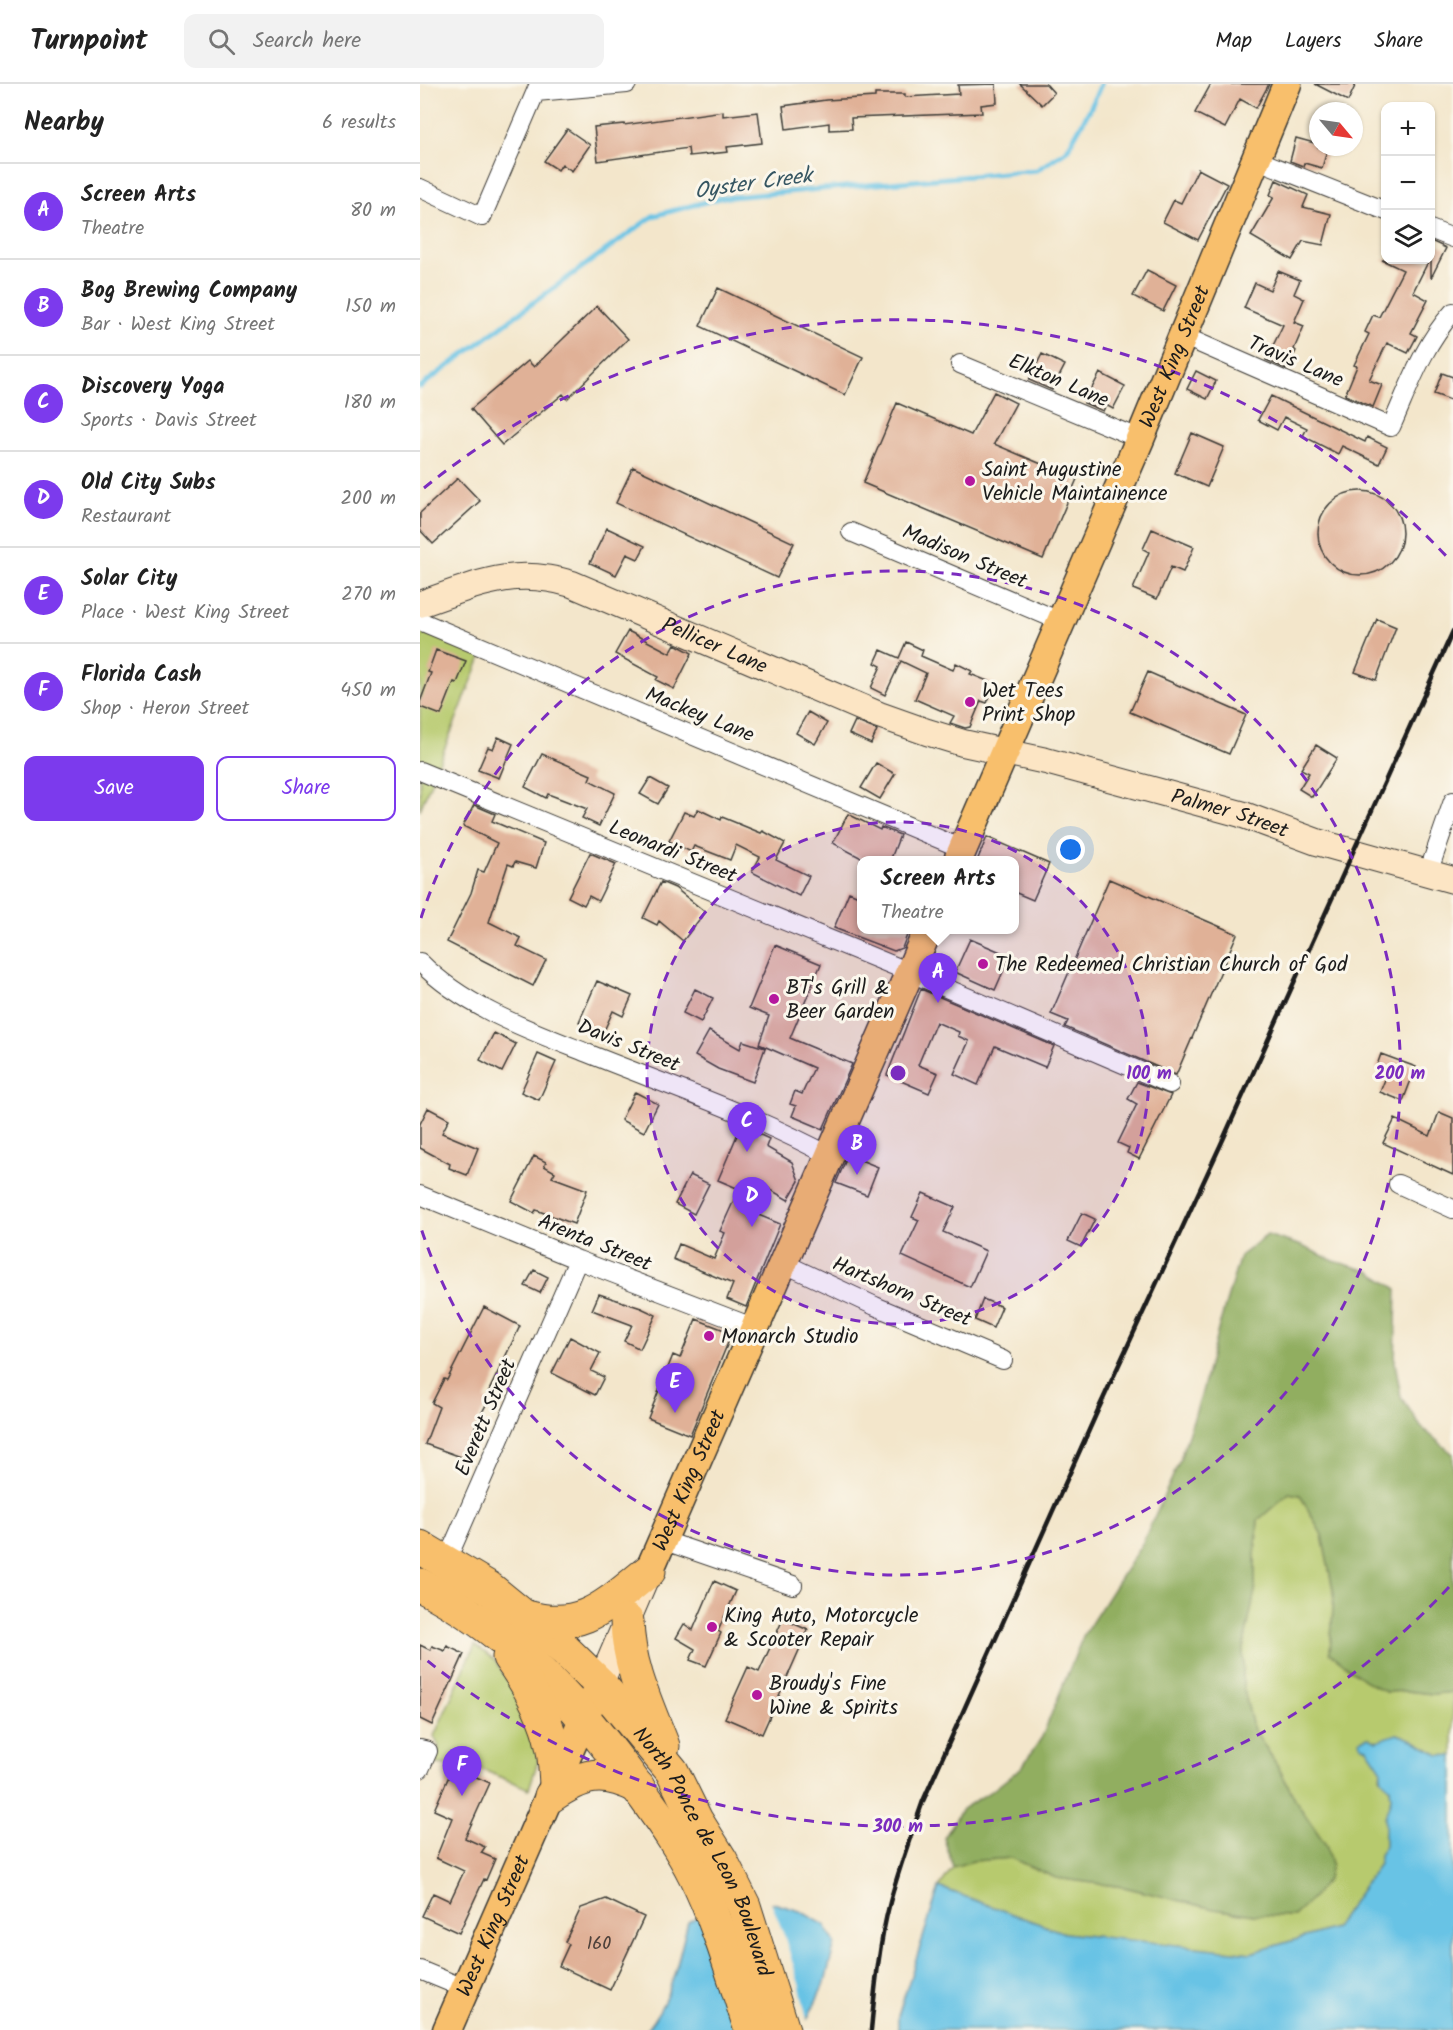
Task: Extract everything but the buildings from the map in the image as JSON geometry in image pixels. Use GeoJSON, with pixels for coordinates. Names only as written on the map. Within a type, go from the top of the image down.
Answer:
{"type":"FeatureCollection","features":[{"type":"Feature","properties":{"kind":"highway","name":"North Ponce de Leon Boulevard"},"geometry":{"type":"LineString","coordinates":[[434,1555],[489,1588],[565,1650],[600,1684],[672,1771],[696,1820],[721,1860],[744,1906],[783,2030]]}},
{"type":"Feature","properties":{"kind":"highway"},"geometry":{"type":"LineString","coordinates":[[527,1617],[544,1622],[579,1619],[602,1608],[649,1571]]}},
{"type":"Feature","properties":{"kind":"highway","name":"North Ponce de Leon Boulevard"},"geometry":{"type":"LineString","coordinates":[[426,1588],[466,1612],[525,1657],[554,1684],[615,1755],[674,1838],[695,1877],[710,1911],[751,2030]]}},
{"type":"Feature","properties":{"kind":"highway"},"geometry":{"type":"LineString","coordinates":[[627,1621],[627,1638],[632,1664],[672,1771]]}},
{"type":"Feature","properties":{"kind":"highway"},"geometry":{"type":"LineString","coordinates":[[489,1629],[519,1671],[544,1719],[552,1745],[554,1790],[591,1776],[606,1775],[638,1787]]}},
{"type":"Feature","properties":{"kind":"main road","name":"West King Street"},"geometry":{"type":"LineString","coordinates":[[961,855],[1140,439],[1287,84]]}},
{"type":"Feature","properties":{"kind":"main road","name":"Pellicer Lane"},"geometry":{"type":"LineString","coordinates":[[420,604],[490,580],[532,575],[552,578],[572,584],[879,715],[927,732],[1006,752]]}},
{"type":"Feature","properties":{"kind":"main road","name":"Palmer Street"},"geometry":{"type":"LineString","coordinates":[[1006,752],[1240,814],[1317,842],[1453,880]]}},
{"type":"Feature","properties":{"kind":"main road","name":"West King Street"},"geometry":{"type":"LineString","coordinates":[[447,2030],[554,1790],[926,934]]}},
{"type":"Feature","properties":{"kind":"street"},"geometry":{"type":"LineString","coordinates":[[420,188],[482,217],[538,88],[627,84]]}},
{"type":"Feature","properties":{"kind":"street"},"geometry":{"type":"LineString","coordinates":[[1255,159],[1383,210]]}},
{"type":"Feature","properties":{"kind":"street"},"geometry":{"type":"LineString","coordinates":[[1435,231],[1453,238]]}},
{"type":"Feature","properties":{"kind":"street","name":"Travis Lane"},"geometry":{"type":"LineString","coordinates":[[1183,336],[1391,427],[1429,344],[1439,327],[1453,312]]}},
{"type":"Feature","properties":{"kind":"street","name":"Elkton Lane"},"geometry":{"type":"LineString","coordinates":[[960,364],[1140,439]]}},
{"type":"Feature","properties":{"kind":"street","name":"Madison Street"},"geometry":{"type":"LineString","coordinates":[[850,532],[1062,622]]}},
{"type":"Feature","properties":{"kind":"street","name":"Mackey Lane"},"geometry":{"type":"LineString","coordinates":[[420,621],[961,855]]}},
{"type":"Feature","properties":{"kind":"street","name":"Leonardi Street"},"geometry":{"type":"LineString","coordinates":[[420,771],[910,972],[1170,1084]]}},
{"type":"Feature","properties":{"kind":"street"},"geometry":{"type":"LineString","coordinates":[[1428,873],[1453,801]]}},
{"type":"Feature","properties":{"kind":"street","name":"Davis Street"},"geometry":{"type":"LineString","coordinates":[[420,962],[429,972],[493,1013],[568,1046],[752,1117],[830,1156]]}},
{"type":"Feature","properties":{"kind":"street"},"geometry":{"type":"LineString","coordinates":[[1398,1184],[1453,1209]]}},
{"type":"Feature","properties":{"kind":"street","name":"Arenta Street"},"geometry":{"type":"LineString","coordinates":[[420,1195],[578,1260],[755,1328]]}},
{"type":"Feature","properties":{"kind":"street","name":"Everett Street"},"geometry":{"type":"LineString","coordinates":[[426,1588],[434,1555],[578,1260]]}},
{"type":"Feature","properties":{"kind":"street","name":"Hartshorn Street"},"geometry":{"type":"LineString","coordinates":[[783,1263],[875,1306],[1004,1360]]}},
{"type":"Feature","properties":{"kind":"street"},"geometry":{"type":"LineString","coordinates":[[662,1540],[793,1585]]}},
{"type":"Feature","properties":{"kind":"street"},"geometry":{"type":"LineString","coordinates":[[420,1769],[424,1750]]}},
{"type":"Feature","properties":{"kind":"street"},"geometry":{"type":"LineString","coordinates":[[420,1970],[466,1989]]}},
{"type":"Feature","properties":{"kind":"green space"},"geometry":{"type":"Polygon","coordinates":[[[420,629],[482,655],[420,810],[420,629]]]}},
{"type":"Feature","properties":{"kind":"green space"},"geometry":{"type":"Polygon","coordinates":[[[1267,1235],[1302,1246],[1334,1261],[1369,1271],[1397,1289],[1395,1362],[1401,1397],[1421,1427],[1453,1454],[1453,1692],[1433,1694],[1407,1691],[1386,1692],[1364,1680],[1330,1653],[1334,1594],[1322,1535],[1300,1495],[1289,1493],[1258,1520],[1255,1591],[1243,1649],[1243,1686],[1253,1728],[1277,1765],[1299,1806],[1326,1845],[1331,1864],[1328,1878],[1313,1898],[1294,1916],[1255,1915],[1214,1909],[1124,1887],[1056,1878],[1011,1858],[973,1861],[953,1867],[944,1838],[962,1809],[993,1790],[1022,1767],[1042,1737],[1083,1636],[1142,1544],[1178,1465],[1201,1396],[1240,1256],[1267,1235]]]}},
{"type":"Feature","properties":{"kind":"green space"},"geometry":{"type":"Polygon","coordinates":[[[1289,1493],[1300,1495],[1322,1535],[1334,1594],[1330,1653],[1386,1692],[1407,1691],[1433,1694],[1453,1692],[1453,1756],[1439,1755],[1398,1734],[1377,1741],[1368,1737],[1370,1751],[1381,1769],[1380,1777],[1390,1787],[1391,1798],[1385,1846],[1379,1855],[1379,1864],[1335,1928],[1251,1953],[1064,1933],[939,1887],[954,1866],[973,1861],[1011,1858],[1056,1878],[1124,1887],[1214,1909],[1255,1915],[1294,1916],[1328,1878],[1331,1864],[1326,1845],[1299,1806],[1277,1765],[1253,1728],[1243,1686],[1243,1649],[1255,1591],[1258,1520],[1289,1493]]]}},
{"type":"Feature","properties":{"kind":"green space"},"geometry":{"type":"Polygon","coordinates":[[[475,1645],[495,1660],[533,1720],[538,1761],[529,1789],[476,1767],[435,1764],[439,1747],[434,1736],[475,1645]]]}},
{"type":"Feature","properties":{"kind":"water"},"geometry":{"type":"Polygon","coordinates":[[[1397,1734],[1439,1755],[1453,1756],[1453,2030],[898,2030],[898,2016],[939,1887],[1064,1933],[1251,1953],[1335,1928],[1379,1864],[1379,1855],[1385,1846],[1385,1817],[1391,1798],[1390,1787],[1382,1780],[1381,1769],[1367,1748],[1361,1745],[1360,1740],[1368,1737],[1377,1741],[1397,1734]]]}},
{"type":"Feature","properties":{"kind":"water"},"geometry":{"type":"Polygon","coordinates":[[[750,1896],[800,1911],[825,1925],[835,1943],[825,1982],[802,2030],[750,1896]]]}},
{"type":"Feature","properties":{"kind":"water"},"geometry":{"type":"Polygon","coordinates":[[[702,1914],[741,2030],[646,2030],[662,2006],[668,1992],[688,1922],[702,1914]]]}},
{"type":"Feature","properties":{"kind":"pier"},"geometry":{"type":"Polygon","coordinates":[[[751,1893],[770,1899],[800,1987],[808,2024],[805,2030],[790,2030],[751,1893]]]}},
{"type":"Feature","properties":{"kind":"waterway","name":"Oyster Creek"},"geometry":{"type":"LineString","coordinates":[[420,387],[653,216],[720,198],[1037,170],[1067,150],[1101,84]]}},
{"type":"Feature","properties":{"kind":"railway"},"geometry":{"type":"LineString","coordinates":[[871,2030],[886,1918],[897,1877],[923,1801],[1098,1410],[1453,631]]}},
{"type":"Feature","properties":{"kind":"place","name":"Saint Augustine Vehicle Maintainence"},"geometry":{"type":"Point","coordinates":[970,481]}},
{"type":"Feature","properties":{"kind":"place","name":"Wet Tees Print Shop"},"geometry":{"type":"Point","coordinates":[970,702]}},
{"type":"Feature","properties":{"kind":"place","name":"The Redeemed Christian Church of God"},"geometry":{"type":"Point","coordinates":[983,964]}},
{"type":"Feature","properties":{"kind":"place","name":"BT's Grill & Beer Garden"},"geometry":{"type":"Point","coordinates":[774,999]}},
{"type":"Feature","properties":{"kind":"place","name":"Screen Arts"},"geometry":{"type":"Point","coordinates":[938,1003]}},
{"type":"Feature","properties":{"kind":"place","name":"Discovery Yoga"},"geometry":{"type":"Point","coordinates":[747,1152]}},
{"type":"Feature","properties":{"kind":"place","name":"Bog Brewing Company"},"geometry":{"type":"Point","coordinates":[857,1175]}},
{"type":"Feature","properties":{"kind":"place","name":"Old City Subs"},"geometry":{"type":"Point","coordinates":[752,1227]}},
{"type":"Feature","properties":{"kind":"place","name":"Monarch Studio"},"geometry":{"type":"Point","coordinates":[709,1336]}},
{"type":"Feature","properties":{"kind":"place","name":"Solar City"},"geometry":{"type":"Point","coordinates":[675,1413]}},
{"type":"Feature","properties":{"kind":"place","name":"King Auto, Motorcycle & Scooter Repair"},"geometry":{"type":"Point","coordinates":[712,1627]}},
{"type":"Feature","properties":{"kind":"place","name":"Broudy's Fine Wine & Spirits"},"geometry":{"type":"Point","coordinates":[757,1695]}},
{"type":"Feature","properties":{"kind":"place","name":"Florida Cash"},"geometry":{"type":"Point","coordinates":[462,1796]}}]}
